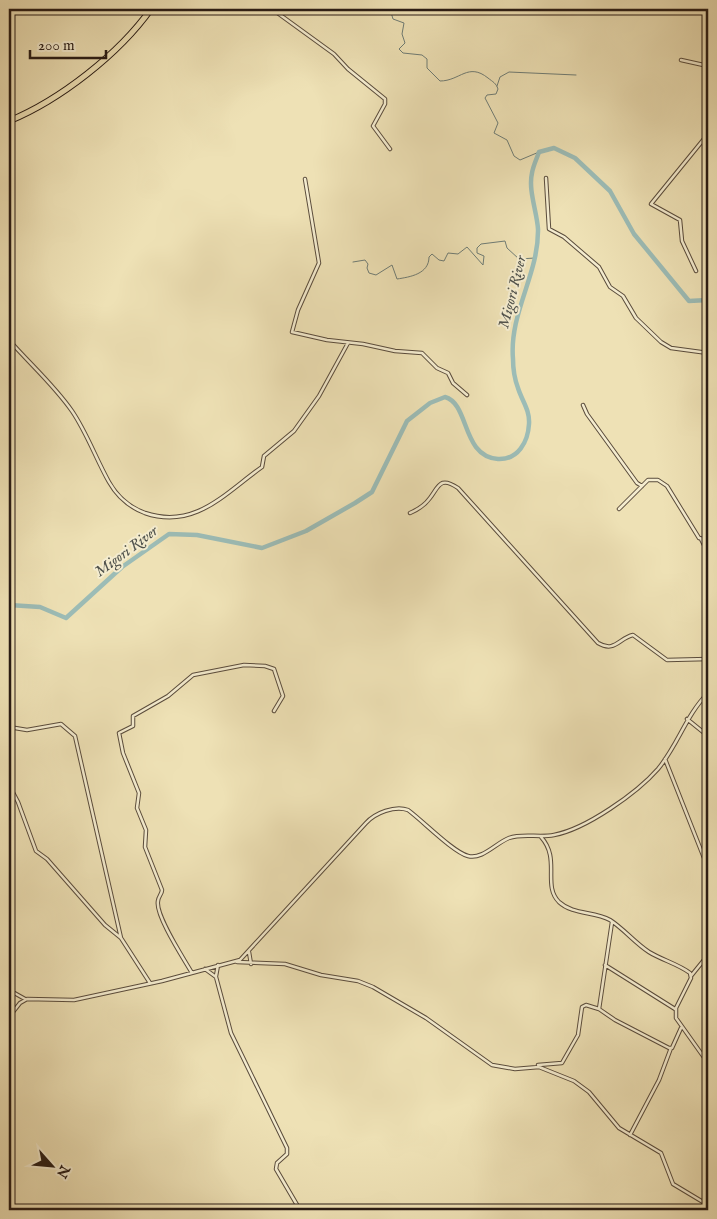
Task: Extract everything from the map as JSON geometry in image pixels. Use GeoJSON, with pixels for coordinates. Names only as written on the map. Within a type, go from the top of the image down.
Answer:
{"type":"FeatureCollection","features":[{"type":"Feature","properties":{"kind":"highway"},"geometry":{"type":"LineString","coordinates":[[9,121],[38,108],[67,90],[129,35],[151,9]]}},
{"type":"Feature","properties":{"kind":"street"},"geometry":{"type":"LineString","coordinates":[[272,9],[334,54],[348,69],[385,99],[385,104],[373,126],[390,149]]}},
{"type":"Feature","properties":{"kind":"street"},"geometry":{"type":"LineString","coordinates":[[680,60],[708,66]]}},
{"type":"Feature","properties":{"kind":"street"},"geometry":{"type":"LineString","coordinates":[[696,271],[682,241],[680,220],[651,204],[708,134]]}},
{"type":"Feature","properties":{"kind":"street"},"geometry":{"type":"LineString","coordinates":[[546,178],[549,229],[564,237],[600,267],[610,287],[624,296],[636,318],[660,342],[674,349],[708,353]]}},
{"type":"Feature","properties":{"kind":"street"},"geometry":{"type":"LineString","coordinates":[[305,179],[319,263],[298,310],[291,331],[348,343],[423,353],[437,368],[448,373],[454,383],[467,395]]}},
{"type":"Feature","properties":{"kind":"street"},"geometry":{"type":"LineString","coordinates":[[9,340],[72,411],[110,484],[129,507],[158,517],[192,515],[222,499],[242,481],[262,467],[264,456],[294,430],[319,396],[348,343]]}},
{"type":"Feature","properties":{"kind":"street"},"geometry":{"type":"LineString","coordinates":[[583,405],[609,446],[637,483],[642,486]]}},
{"type":"Feature","properties":{"kind":"street"},"geometry":{"type":"LineString","coordinates":[[619,510],[642,486],[652,479],[665,484],[701,540],[708,555]]}},
{"type":"Feature","properties":{"kind":"street"},"geometry":{"type":"LineString","coordinates":[[410,513],[426,502],[437,486],[446,483],[452,485],[458,488],[510,543],[598,643],[606,647],[616,646],[633,635],[666,660],[708,659]]}},
{"type":"Feature","properties":{"kind":"street"},"geometry":{"type":"LineString","coordinates":[[706,549],[708,535]]}},
{"type":"Feature","properties":{"kind":"street"},"geometry":{"type":"LineString","coordinates":[[701,540],[707,540]]}},
{"type":"Feature","properties":{"kind":"street"},"geometry":{"type":"LineString","coordinates":[[192,972],[171,938],[160,911],[158,901],[162,890],[145,846],[146,830],[137,806],[140,797],[123,753],[119,733],[134,725],[133,716],[168,696],[187,678],[217,669],[236,666],[265,666],[274,669],[283,696],[274,711]]}},
{"type":"Feature","properties":{"kind":"street"},"geometry":{"type":"LineString","coordinates":[[237,962],[369,819],[397,808],[405,809],[456,850],[470,857],[480,855],[496,844],[515,836],[542,837],[571,830],[599,814],[644,782],[665,759],[687,719],[708,693]]}},
{"type":"Feature","properties":{"kind":"street"},"geometry":{"type":"LineString","coordinates":[[687,719],[708,736]]}},
{"type":"Feature","properties":{"kind":"street"},"geometry":{"type":"LineString","coordinates":[[9,728],[27,730],[61,724],[75,736],[122,938],[150,984]]}},
{"type":"Feature","properties":{"kind":"street"},"geometry":{"type":"LineString","coordinates":[[665,759],[708,868]]}},
{"type":"Feature","properties":{"kind":"street"},"geometry":{"type":"LineString","coordinates":[[9,785],[18,802],[37,852],[49,861],[106,925],[122,938]]}},
{"type":"Feature","properties":{"kind":"street"},"geometry":{"type":"LineString","coordinates":[[547,845],[548,836]]}},
{"type":"Feature","properties":{"kind":"street"},"geometry":{"type":"LineString","coordinates":[[542,837],[547,845],[552,865],[551,887],[557,900],[571,909],[612,922],[643,948],[682,968],[691,976]]}},
{"type":"Feature","properties":{"kind":"street"},"geometry":{"type":"LineString","coordinates":[[599,1009],[612,922]]}},
{"type":"Feature","properties":{"kind":"street"},"geometry":{"type":"LineString","coordinates":[[248,952],[251,964]]}},
{"type":"Feature","properties":{"kind":"street"},"geometry":{"type":"LineString","coordinates":[[708,955],[691,976],[676,1009],[676,1018],[681,1028],[708,1063]]}},
{"type":"Feature","properties":{"kind":"street"},"geometry":{"type":"LineString","coordinates":[[9,990],[25,999],[74,1000],[150,984],[218,965],[237,962],[292,965],[321,975],[365,984],[453,1035],[492,1065],[515,1068],[562,1063],[578,1036],[582,1007],[586,1005],[599,1009],[615,1020],[671,1048]]}},
{"type":"Feature","properties":{"kind":"street"},"geometry":{"type":"LineString","coordinates":[[218,965],[216,977],[230,1033],[287,1150],[286,1155],[276,1164],[276,1170],[300,1210]]}},
{"type":"Feature","properties":{"kind":"street"},"geometry":{"type":"LineString","coordinates":[[605,965],[676,1009]]}},
{"type":"Feature","properties":{"kind":"street"},"geometry":{"type":"LineString","coordinates":[[204,968],[216,977]]}},
{"type":"Feature","properties":{"kind":"street"},"geometry":{"type":"LineString","coordinates":[[9,1017],[25,999]]}},
{"type":"Feature","properties":{"kind":"street"},"geometry":{"type":"LineString","coordinates":[[630,1135],[659,1080],[681,1028]]}},
{"type":"Feature","properties":{"kind":"street"},"geometry":{"type":"LineString","coordinates":[[532,1067],[542,1068],[581,1086],[612,1122],[661,1154],[674,1184],[708,1205]]}},
{"type":"Feature","properties":{"kind":"waterway"},"geometry":{"type":"LineString","coordinates":[[390,9],[393,19],[404,23],[402,34],[405,43],[399,49],[403,53],[422,55],[427,59],[427,68],[440,81],[469,72],[475,72],[488,78],[498,89],[496,94],[487,95],[485,98],[498,123],[494,133],[507,140],[514,156],[520,160],[539,152]]}},
{"type":"Feature","properties":{"kind":"waterway"},"geometry":{"type":"LineString","coordinates":[[497,86],[500,77],[509,72],[576,75]]}},
{"type":"Feature","properties":{"kind":"waterway","name":"Migori River"},"geometry":{"type":"LineString","coordinates":[[9,605],[40,607],[66,618],[122,567],[169,534],[197,535],[262,548],[306,531],[372,492],[407,421],[430,403],[445,397],[459,409],[472,440],[486,456],[505,459],[521,449],[527,437],[529,419],[515,378],[513,342],[515,326],[537,246],[538,229],[531,180],[539,152],[554,148],[575,158],[610,191],[634,234],[689,301],[708,300]]}},
{"type":"Feature","properties":{"kind":"waterway"},"geometry":{"type":"LineString","coordinates":[[353,262],[365,260],[368,264],[369,273],[376,275],[392,265],[397,279],[418,274],[426,267],[432,254],[439,260],[444,261],[448,253],[458,254],[467,247],[483,265],[484,256],[477,253],[477,248],[481,244],[505,241],[507,248],[519,259],[535,258]]}}]}
